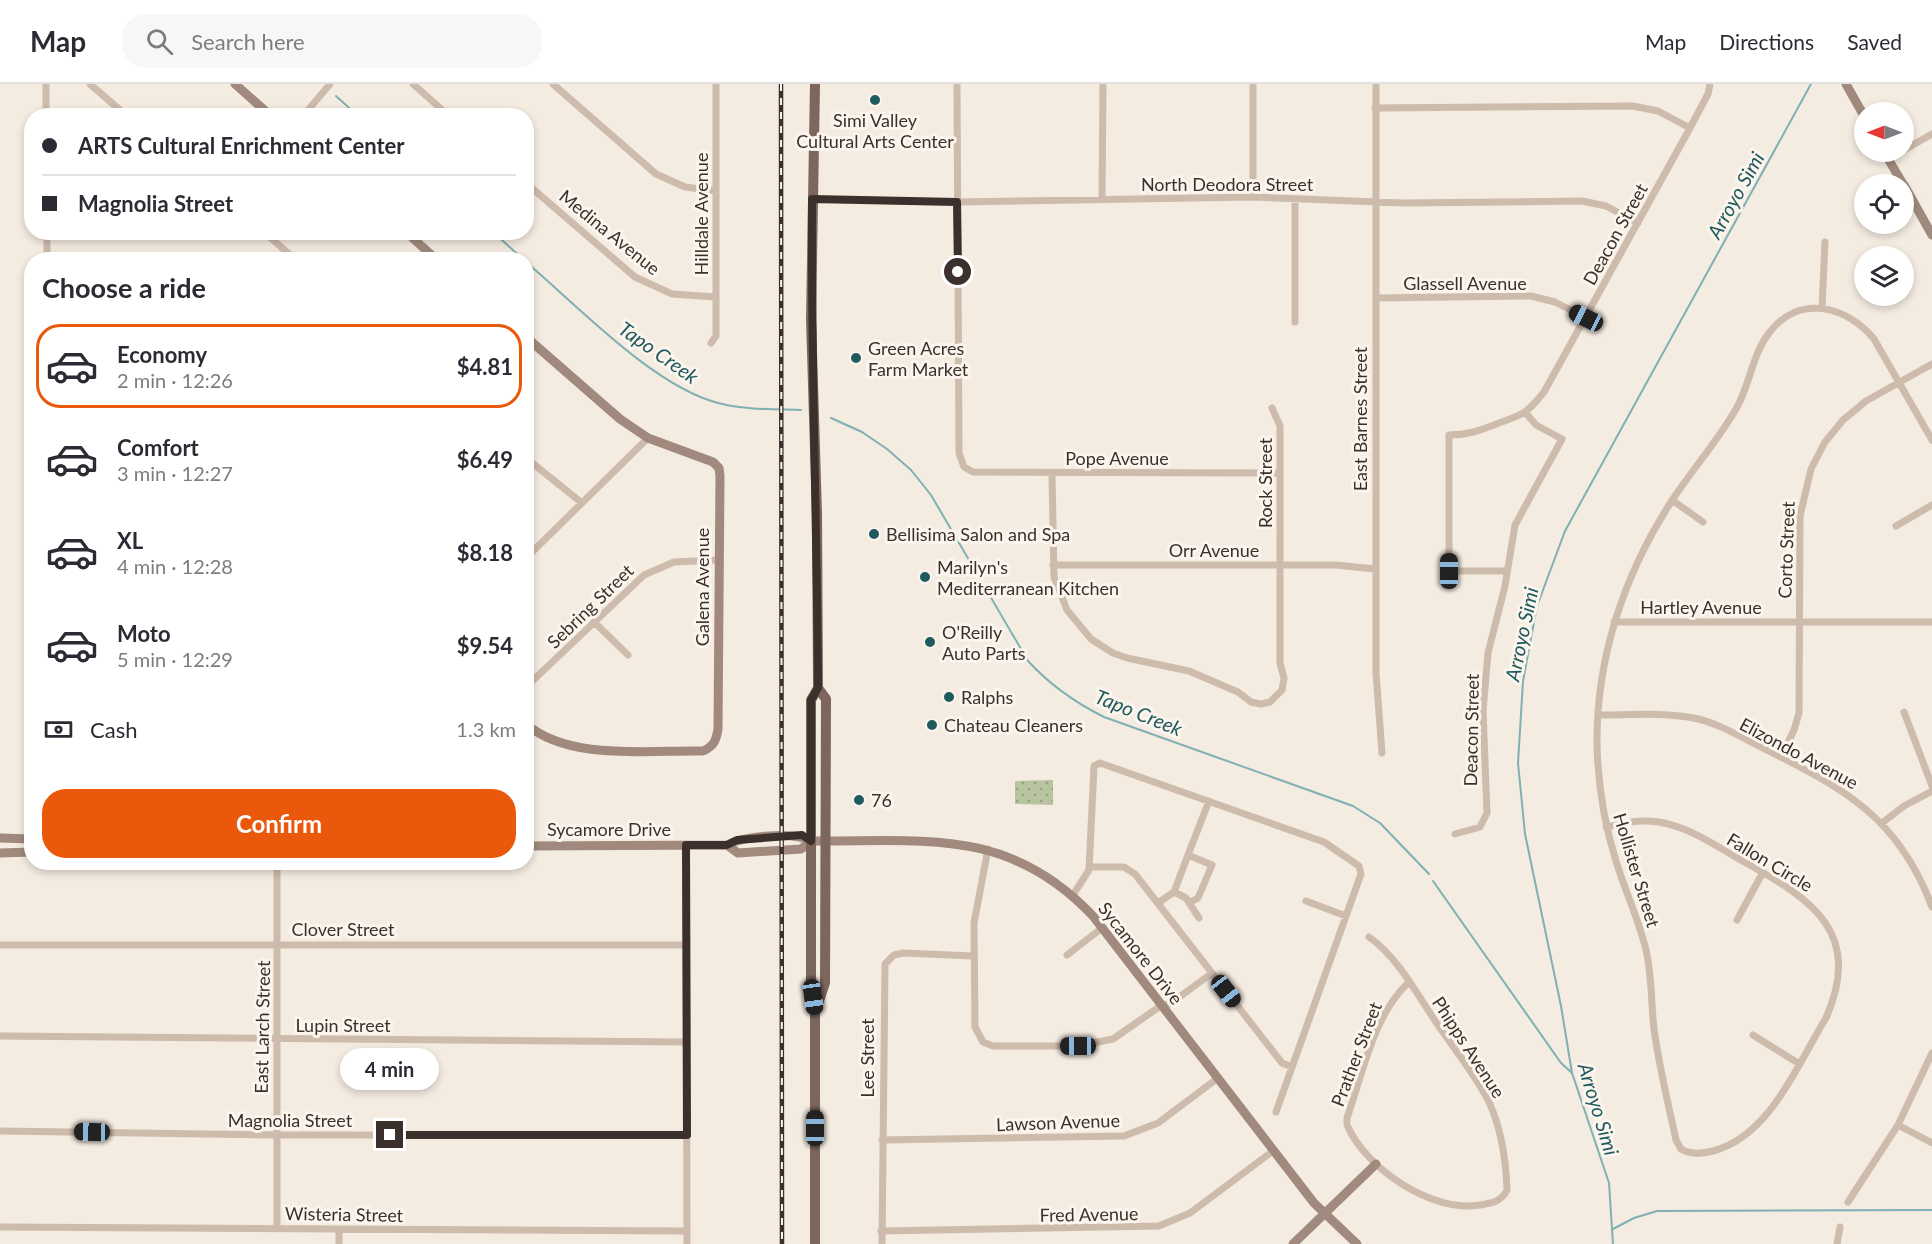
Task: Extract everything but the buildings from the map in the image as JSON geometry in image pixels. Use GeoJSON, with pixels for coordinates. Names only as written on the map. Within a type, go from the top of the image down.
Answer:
{"type":"FeatureCollection","features":[{"type":"Feature","properties":{"kind":"main road"},"geometry":{"type":"LineString","coordinates":[[235,84],[262,108]]}},
{"type":"Feature","properties":{"kind":"main road"},"geometry":{"type":"LineString","coordinates":[[815,84],[811,352],[817,513],[818,688],[811,700],[811,981],[815,1012],[815,1244]]}},
{"type":"Feature","properties":{"kind":"main road"},"geometry":{"type":"LineString","coordinates":[[1846,84],[1856,102]]}},
{"type":"Feature","properties":{"kind":"main road"},"geometry":{"type":"LineString","coordinates":[[1914,204],[1932,236]]}},
{"type":"Feature","properties":{"kind":"main road"},"geometry":{"type":"LineString","coordinates":[[415,240],[428,252]]}},
{"type":"Feature","properties":{"kind":"main road","name":"Galena Avenue"},"geometry":{"type":"LineString","coordinates":[[534,345],[620,419],[648,438],[713,462],[719,468],[717,740],[712,747],[703,751],[581,749],[550,741],[534,730]]}},
{"type":"Feature","properties":{"kind":"main road"},"geometry":{"type":"LineString","coordinates":[[815,1012],[825,983],[826,699],[818,688]]}},
{"type":"Feature","properties":{"kind":"main road","name":"Sycamore Drive"},"geometry":{"type":"LineString","coordinates":[[534,846],[727,845],[737,840],[802,835],[811,841],[940,842],[988,849],[1020,860],[1043,873],[1073,896],[1102,928],[1273,1151],[1325,1215],[1357,1244]]}},
{"type":"Feature","properties":{"kind":"main road"},"geometry":{"type":"LineString","coordinates":[[0,838],[24,839]]}},
{"type":"Feature","properties":{"kind":"main road","name":"Sycamore Drive"},"geometry":{"type":"LineString","coordinates":[[727,845],[738,853],[801,849],[811,841]]}},
{"type":"Feature","properties":{"kind":"main road"},"geometry":{"type":"LineString","coordinates":[[0,853],[24,852]]}},
{"type":"Feature","properties":{"kind":"main road"},"geometry":{"type":"LineString","coordinates":[[1293,1244],[1376,1164]]}},
{"type":"Feature","properties":{"kind":"street"},"geometry":{"type":"LineString","coordinates":[[46,84],[46,108]]}},
{"type":"Feature","properties":{"kind":"street"},"geometry":{"type":"LineString","coordinates":[[90,84],[118,108]]}},
{"type":"Feature","properties":{"kind":"street"},"geometry":{"type":"LineString","coordinates":[[310,108],[330,84]]}},
{"type":"Feature","properties":{"kind":"street"},"geometry":{"type":"LineString","coordinates":[[413,84],[440,108]]}},
{"type":"Feature","properties":{"kind":"street"},"geometry":{"type":"LineString","coordinates":[[553,84],[656,174],[686,188],[716,190]]}},
{"type":"Feature","properties":{"kind":"street","name":"Hilldale Avenue"},"geometry":{"type":"LineString","coordinates":[[711,343],[716,336],[716,84]]}},
{"type":"Feature","properties":{"kind":"street"},"geometry":{"type":"LineString","coordinates":[[957,84],[957,202]]}},
{"type":"Feature","properties":{"kind":"street"},"geometry":{"type":"LineString","coordinates":[[1102,199],[1103,84]]}},
{"type":"Feature","properties":{"kind":"street"},"geometry":{"type":"LineString","coordinates":[[1253,84],[1253,197]]}},
{"type":"Feature","properties":{"kind":"street","name":"East Barnes Street"},"geometry":{"type":"LineString","coordinates":[[1376,84],[1375,569],[1376,673],[1382,753]]}},
{"type":"Feature","properties":{"kind":"street","name":"Deacon Street"},"geometry":{"type":"LineString","coordinates":[[1506,571],[1449,571],[1449,435],[1475,433],[1514,419],[1525,412],[1552,380],[1690,128],[1708,94],[1710,84]]}},
{"type":"Feature","properties":{"kind":"street"},"geometry":{"type":"LineString","coordinates":[[1376,108],[1633,106],[1658,111],[1690,128]]}},
{"type":"Feature","properties":{"kind":"street"},"geometry":{"type":"LineString","coordinates":[[1914,144],[1932,134]]}},
{"type":"Feature","properties":{"kind":"street","name":"Medina Avenue"},"geometry":{"type":"LineString","coordinates":[[534,190],[635,277],[672,294],[716,297]]}},
{"type":"Feature","properties":{"kind":"street","name":"North Deodora Street"},"geometry":{"type":"LineString","coordinates":[[812,199],[957,202],[1253,197],[1404,203],[1582,201],[1606,206],[1638,223]]}},
{"type":"Feature","properties":{"kind":"street"},"geometry":{"type":"LineString","coordinates":[[1295,200],[1295,322]]}},
{"type":"Feature","properties":{"kind":"street","name":"Pope Avenue"},"geometry":{"type":"LineString","coordinates":[[957,202],[960,459],[964,467],[973,472],[1280,473]]}},
{"type":"Feature","properties":{"kind":"street"},"geometry":{"type":"LineString","coordinates":[[273,240],[287,252]]}},
{"type":"Feature","properties":{"kind":"street"},"geometry":{"type":"LineString","coordinates":[[1825,242],[1822,308],[1844,313],[1863,326],[1874,339],[1932,440]]}},
{"type":"Feature","properties":{"kind":"street","name":"Glassell Avenue"},"geometry":{"type":"LineString","coordinates":[[1376,298],[1531,296],[1555,302],[1586,318]]}},
{"type":"Feature","properties":{"kind":"street","name":"Hollister Street"},"geometry":{"type":"LineString","coordinates":[[1686,1152],[1678,1145],[1674,1129],[1656,1038],[1646,953],[1606,827],[1599,773],[1598,715],[1604,667],[1614,622],[1638,560],[1672,501],[1736,409],[1760,348],[1769,332],[1792,314],[1822,308]]}},
{"type":"Feature","properties":{"kind":"street","name":"Corto Street"},"geometry":{"type":"LineString","coordinates":[[1781,758],[1799,713],[1800,516],[1811,469],[1825,442],[1843,420],[1866,402],[1932,364]]}},
{"type":"Feature","properties":{"kind":"street","name":"Rock Street"},"geometry":{"type":"LineString","coordinates":[[1053,565],[1057,588],[1067,610],[1082,631],[1101,646],[1127,658],[1189,671],[1238,692],[1251,702],[1261,704],[1273,700],[1282,690],[1284,683],[1280,663],[1280,426],[1272,408]]}},
{"type":"Feature","properties":{"kind":"street","name":"Deacon Street"},"geometry":{"type":"LineString","coordinates":[[1455,834],[1480,827],[1487,813],[1482,711],[1488,653],[1517,520],[1562,439],[1536,425],[1525,412]]}},
{"type":"Feature","properties":{"kind":"street"},"geometry":{"type":"LineString","coordinates":[[534,550],[648,438]]}},
{"type":"Feature","properties":{"kind":"street"},"geometry":{"type":"LineString","coordinates":[[534,464],[582,503]]}},
{"type":"Feature","properties":{"kind":"street"},"geometry":{"type":"LineString","coordinates":[[1052,473],[1053,565]]}},
{"type":"Feature","properties":{"kind":"street"},"geometry":{"type":"LineString","coordinates":[[1672,501],[1703,522]]}},
{"type":"Feature","properties":{"kind":"street"},"geometry":{"type":"LineString","coordinates":[[1896,526],[1932,505]]}},
{"type":"Feature","properties":{"kind":"street","name":"Sebring Street"},"geometry":{"type":"LineString","coordinates":[[534,679],[634,582],[656,568],[682,561],[718,560]]}},
{"type":"Feature","properties":{"kind":"street","name":"Orr Avenue"},"geometry":{"type":"LineString","coordinates":[[1053,565],[1280,565],[1375,569]]}},
{"type":"Feature","properties":{"kind":"street"},"geometry":{"type":"LineString","coordinates":[[594,622],[628,655]]}},
{"type":"Feature","properties":{"kind":"street","name":"Hartley Avenue"},"geometry":{"type":"LineString","coordinates":[[1614,622],[1932,622]]}},
{"type":"Feature","properties":{"kind":"street"},"geometry":{"type":"LineString","coordinates":[[1904,712],[1932,786]]}},
{"type":"Feature","properties":{"kind":"street","name":"Elizondo Avenue"},"geometry":{"type":"LineString","coordinates":[[1598,715],[1675,715],[1695,718],[1717,726],[1840,788],[1882,823],[1906,853],[1932,907]]}},
{"type":"Feature","properties":{"kind":"street"},"geometry":{"type":"LineString","coordinates":[[1073,896],[1090,867],[1094,766],[1100,763],[1324,842],[1359,866],[1360,874],[1346,916],[1276,1112]]}},
{"type":"Feature","properties":{"kind":"street"},"geometry":{"type":"LineString","coordinates":[[1882,823],[1904,806],[1932,791]]}},
{"type":"Feature","properties":{"kind":"street"},"geometry":{"type":"LineString","coordinates":[[1158,903],[1174,892],[1209,801]]}},
{"type":"Feature","properties":{"kind":"street","name":"Fallon Circle"},"geometry":{"type":"LineString","coordinates":[[1606,827],[1641,820],[1671,824],[1763,872],[1795,890],[1812,905],[1828,927],[1836,952],[1838,976],[1833,1001],[1764,1118],[1752,1131],[1723,1148],[1707,1152],[1686,1152]]}},
{"type":"Feature","properties":{"kind":"street"},"geometry":{"type":"LineString","coordinates":[[686,845],[687,1244]]}},
{"type":"Feature","properties":{"kind":"street"},"geometry":{"type":"LineString","coordinates":[[988,849],[974,916],[973,956],[975,1027],[979,1038],[989,1045],[1078,1046],[1098,1044],[1125,1033],[1162,1005],[1170,1004],[1212,973]]}},
{"type":"Feature","properties":{"kind":"street"},"geometry":{"type":"LineString","coordinates":[[1188,855],[1212,865],[1198,898],[1189,903]]}},
{"type":"Feature","properties":{"kind":"street"},"geometry":{"type":"LineString","coordinates":[[1090,867],[1129,870],[1158,903],[1282,1063],[1292,1067]]}},
{"type":"Feature","properties":{"kind":"street","name":"East Larch Street"},"geometry":{"type":"LineString","coordinates":[[277,870],[278,1228]]}},
{"type":"Feature","properties":{"kind":"street"},"geometry":{"type":"LineString","coordinates":[[1737,920],[1763,872]]}},
{"type":"Feature","properties":{"kind":"street"},"geometry":{"type":"LineString","coordinates":[[1174,892],[1189,903],[1199,918]]}},
{"type":"Feature","properties":{"kind":"street"},"geometry":{"type":"LineString","coordinates":[[1306,902],[1346,916]]}},
{"type":"Feature","properties":{"kind":"street"},"geometry":{"type":"LineString","coordinates":[[1067,955],[1102,928]]}},
{"type":"Feature","properties":{"kind":"street","name":"Phipps Avenue"},"geometry":{"type":"LineString","coordinates":[[1369,937],[1383,947],[1488,1101],[1503,1149],[1507,1190]]}},
{"type":"Feature","properties":{"kind":"street","name":"Clover Street"},"geometry":{"type":"LineString","coordinates":[[0,945],[686,945]]}},
{"type":"Feature","properties":{"kind":"street","name":"Lee Street"},"geometry":{"type":"LineString","coordinates":[[882,1244],[885,964],[894,955],[903,953],[973,956]]}},
{"type":"Feature","properties":{"kind":"street","name":"Prather Street"},"geometry":{"type":"LineString","coordinates":[[1408,983],[1395,995],[1384,1013],[1347,1118],[1349,1131],[1376,1164],[1410,1190],[1452,1204],[1473,1206],[1492,1203],[1503,1197],[1507,1190]]}},
{"type":"Feature","properties":{"kind":"street"},"geometry":{"type":"LineString","coordinates":[[1753,1035],[1798,1063]]}},
{"type":"Feature","properties":{"kind":"street","name":"Lupin Street"},"geometry":{"type":"LineString","coordinates":[[0,1036],[686,1042]]}},
{"type":"Feature","properties":{"kind":"street"},"geometry":{"type":"LineString","coordinates":[[1848,1202],[1898,1125],[1932,1053]]}},
{"type":"Feature","properties":{"kind":"street","name":"Lawson Avenue"},"geometry":{"type":"LineString","coordinates":[[882,1140],[1124,1136],[1158,1123],[1218,1078]]}},
{"type":"Feature","properties":{"kind":"street"},"geometry":{"type":"LineString","coordinates":[[1898,1125],[1932,1143]]}},
{"type":"Feature","properties":{"kind":"street","name":"Magnolia Street"},"geometry":{"type":"LineString","coordinates":[[0,1131],[276,1135],[687,1135]]}},
{"type":"Feature","properties":{"kind":"street","name":"Fred Avenue"},"geometry":{"type":"LineString","coordinates":[[881,1231],[1159,1226],[1190,1213],[1273,1151]]}},
{"type":"Feature","properties":{"kind":"street","name":"Wisteria Street"},"geometry":{"type":"LineString","coordinates":[[0,1227],[687,1231]]}},
{"type":"Feature","properties":{"kind":"street"},"geometry":{"type":"LineString","coordinates":[[1837,1244],[1840,1227]]}},
{"type":"Feature","properties":{"kind":"street"},"geometry":{"type":"LineString","coordinates":[[339,1230],[339,1244]]}},
{"type":"Feature","properties":{"kind":"green space"},"geometry":{"type":"Polygon","coordinates":[[[1053,780],[1053,805],[1015,804],[1015,781],[1053,780]]]}},
{"type":"Feature","properties":{"kind":"waterway","name":"Arroyo Simi"},"geometry":{"type":"LineString","coordinates":[[1613,1244],[1609,1183],[1572,1073],[1561,1006],[1525,834],[1518,763],[1523,681],[1537,606],[1565,531],[1811,84]]}},
{"type":"Feature","properties":{"kind":"waterway","name":"Tapo Creek"},"geometry":{"type":"LineString","coordinates":[[336,96],[349,108]]}},
{"type":"Feature","properties":{"kind":"waterway","name":"Tapo Creek"},"geometry":{"type":"LineString","coordinates":[[502,240],[515,252]]}},
{"type":"Feature","properties":{"kind":"waterway","name":"Tapo Creek"},"geometry":{"type":"LineString","coordinates":[[534,269],[642,363],[693,394],[738,407],[801,410]]}},
{"type":"Feature","properties":{"kind":"waterway","name":"Tapo Creek"},"geometry":{"type":"LineString","coordinates":[[831,418],[862,432],[887,449],[911,470],[931,495],[1028,661],[1063,692],[1104,717],[1353,806],[1380,823],[1429,874]]}},
{"type":"Feature","properties":{"kind":"waterway","name":"Tapo Creek"},"geometry":{"type":"LineString","coordinates":[[1433,881],[1561,1063],[1572,1073]]}},
{"type":"Feature","properties":{"kind":"waterway"},"geometry":{"type":"LineString","coordinates":[[1613,1229],[1634,1218],[1657,1211],[1932,1210]]}},
{"type":"Feature","properties":{"kind":"railway"},"geometry":{"type":"LineString","coordinates":[[781,84],[782,1244]]}},
{"type":"Feature","properties":{"kind":"place","name":"Simi Valley Cultural Arts Center"},"geometry":{"type":"Point","coordinates":[875,100]}},
{"type":"Feature","properties":{"kind":"place","name":"Green Acres Farm Market"},"geometry":{"type":"Point","coordinates":[856,358]}},
{"type":"Feature","properties":{"kind":"place","name":"Bellisima Salon and Spa"},"geometry":{"type":"Point","coordinates":[874,534]}},
{"type":"Feature","properties":{"kind":"place","name":"Marilyn's Mediterranean Kitchen"},"geometry":{"type":"Point","coordinates":[925,577]}},
{"type":"Feature","properties":{"kind":"place","name":"O'Reilly Auto Parts"},"geometry":{"type":"Point","coordinates":[930,642]}},
{"type":"Feature","properties":{"kind":"place","name":"Ralphs"},"geometry":{"type":"Point","coordinates":[949,697]}},
{"type":"Feature","properties":{"kind":"place","name":"Chateau Cleaners"},"geometry":{"type":"Point","coordinates":[932,725]}},
{"type":"Feature","properties":{"kind":"place","name":"76"},"geometry":{"type":"Point","coordinates":[859,800]}},
{"type":"Feature","properties":{"kind":"route"},"geometry":{"type":"LineString","coordinates":[[390,1135],[687,1135],[686,845],[727,845],[737,840],[802,835],[811,841],[811,700],[818,688],[817,513],[811,363],[812,199],[957,202],[958,272]]}}]}
